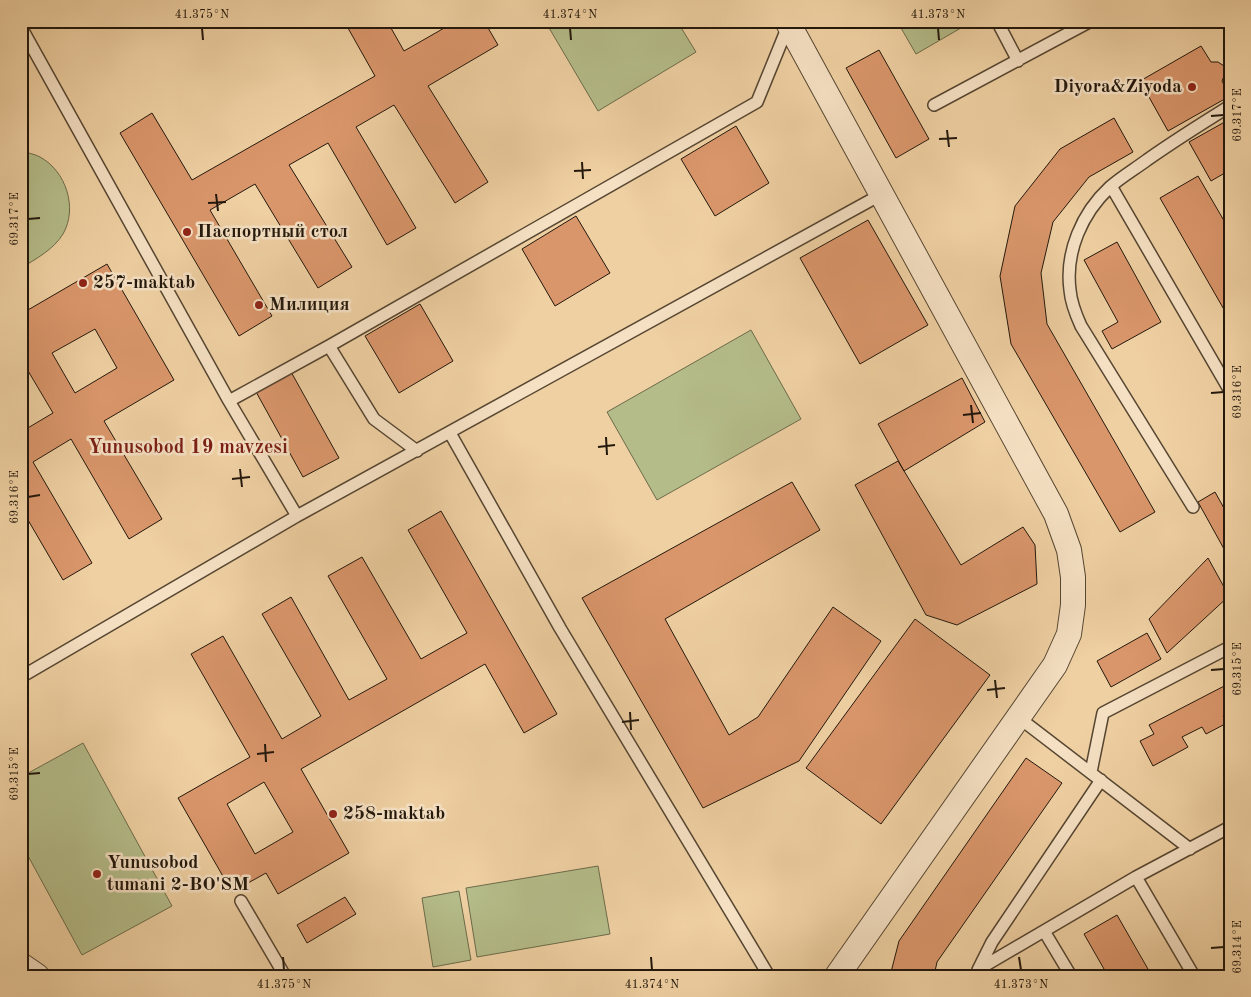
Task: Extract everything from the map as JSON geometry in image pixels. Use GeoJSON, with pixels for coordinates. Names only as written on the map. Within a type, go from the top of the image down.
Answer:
{"type":"FeatureCollection","features":[{"type":"Feature","properties":{"kind":"street"},"geometry":{"type":"LineString","coordinates":[[788,23],[1056,514],[1069,550],[1073,577],[1073,605],[1069,634],[1055,665],[837,976]]}},
{"type":"Feature","properties":{"kind":"street"},"geometry":{"type":"LineString","coordinates":[[21,965],[36,976]]}},
{"type":"Feature","properties":{"kind":"lane"},"geometry":{"type":"LineString","coordinates":[[997,21],[1018,61]]}},
{"type":"Feature","properties":{"kind":"lane"},"geometry":{"type":"LineString","coordinates":[[934,106],[1091,21]]}},
{"type":"Feature","properties":{"kind":"lane"},"geometry":{"type":"LineString","coordinates":[[229,401],[757,102],[788,23]]}},
{"type":"Feature","properties":{"kind":"lane"},"geometry":{"type":"LineString","coordinates":[[21,27],[229,401],[297,516]]}},
{"type":"Feature","properties":{"kind":"lane"},"geometry":{"type":"LineString","coordinates":[[1193,507],[1081,326],[1074,309],[1069,271],[1075,243],[1085,217],[1111,186],[1180,137],[1230,106]]}},
{"type":"Feature","properties":{"kind":"lane"},"geometry":{"type":"LineString","coordinates":[[1111,186],[1230,391]]}},
{"type":"Feature","properties":{"kind":"lane"},"geometry":{"type":"LineString","coordinates":[[21,676],[297,516],[450,434],[882,194]]}},
{"type":"Feature","properties":{"kind":"lane"},"geometry":{"type":"LineString","coordinates":[[329,346],[374,419],[417,451]]}},
{"type":"Feature","properties":{"kind":"lane"},"geometry":{"type":"LineString","coordinates":[[450,434],[560,628],[769,976]]}},
{"type":"Feature","properties":{"kind":"lane"},"geometry":{"type":"LineString","coordinates":[[1091,772],[1103,713],[1230,647]]}},
{"type":"Feature","properties":{"kind":"lane"},"geometry":{"type":"LineString","coordinates":[[1018,716],[1190,848]]}},
{"type":"Feature","properties":{"kind":"lane"},"geometry":{"type":"LineString","coordinates":[[977,973],[992,942],[1101,780]]}},
{"type":"Feature","properties":{"kind":"lane"},"geometry":{"type":"LineString","coordinates":[[977,973],[1136,877],[1190,848],[1229,830]]}},
{"type":"Feature","properties":{"kind":"lane"},"geometry":{"type":"LineString","coordinates":[[1136,877],[1194,976]]}},
{"type":"Feature","properties":{"kind":"lane"},"geometry":{"type":"LineString","coordinates":[[241,901],[285,976]]}},
{"type":"Feature","properties":{"kind":"lane"},"geometry":{"type":"LineString","coordinates":[[1044,931],[1071,976]]}},
{"type":"Feature","properties":{"kind":"green space"},"geometry":{"type":"Polygon","coordinates":[[[545,21],[677,21],[696,52],[598,111],[545,21]]]}},
{"type":"Feature","properties":{"kind":"green space"},"geometry":{"type":"Polygon","coordinates":[[[897,21],[973,21],[916,54],[897,21]]]}},
{"type":"Feature","properties":{"kind":"green space"},"geometry":{"type":"Polygon","coordinates":[[[21,151],[40,157],[57,171],[67,191],[69,213],[63,234],[55,244],[21,268],[21,151]]]}},
{"type":"Feature","properties":{"kind":"green space"},"geometry":{"type":"Polygon","coordinates":[[[751,330],[801,419],[657,500],[607,412],[751,330]]]}},
{"type":"Feature","properties":{"kind":"green space","name":"Yunusobod tumani 2-BO'SM"},"geometry":{"type":"Polygon","coordinates":[[[83,743],[172,906],[82,955],[21,843],[21,777],[83,743]]]}},
{"type":"Feature","properties":{"kind":"green space"},"geometry":{"type":"Polygon","coordinates":[[[598,866],[610,934],[477,957],[466,888],[598,866]]]}},
{"type":"Feature","properties":{"kind":"green space"},"geometry":{"type":"Polygon","coordinates":[[[459,891],[471,960],[433,967],[422,898],[459,891]]]}},
{"type":"Feature","properties":{"kind":"building"},"geometry":{"type":"Polygon","coordinates":[[[344,21],[387,21],[404,51],[446,27],[443,21],[484,21],[498,45],[428,86],[488,182],[455,203],[394,105],[356,127],[416,228],[387,245],[328,143],[289,165],[352,267],[318,288],[255,184],[210,210],[272,316],[239,336],[120,133],[152,113],[192,180],[375,76],[344,21]]]}},
{"type":"Feature","properties":{"kind":"building"},"geometry":{"type":"Polygon","coordinates":[[[1015,21],[1028,21],[1018,27],[1015,21]]]}},
{"type":"Feature","properties":{"kind":"building"},"geometry":{"type":"Polygon","coordinates":[[[1201,46],[1211,62],[1218,62],[1224,66],[1225,74],[1222,81],[1230,96],[1168,131],[1140,81],[1201,46]]]}},
{"type":"Feature","properties":{"kind":"building"},"geometry":{"type":"Polygon","coordinates":[[[879,50],[929,139],[896,158],[846,68],[879,50]]]}},
{"type":"Feature","properties":{"kind":"building"},"geometry":{"type":"Polygon","coordinates":[[[1114,118],[1133,152],[1089,177],[1053,222],[1041,273],[1047,324],[1155,512],[1120,532],[1011,344],[1000,276],[1015,206],[1060,149],[1114,118]]]}},
{"type":"Feature","properties":{"kind":"building"},"geometry":{"type":"Polygon","coordinates":[[[1230,119],[1230,170],[1211,181],[1189,142],[1230,119]]]}},
{"type":"Feature","properties":{"kind":"building"},"geometry":{"type":"Polygon","coordinates":[[[736,126],[769,183],[715,216],[681,159],[736,126]]]}},
{"type":"Feature","properties":{"kind":"building"},"geometry":{"type":"Polygon","coordinates":[[[1198,176],[1230,231],[1230,320],[1160,198],[1198,176]]]}},
{"type":"Feature","properties":{"kind":"building"},"geometry":{"type":"Polygon","coordinates":[[[576,216],[610,273],[555,306],[522,249],[576,216]]]}},
{"type":"Feature","properties":{"kind":"building"},"geometry":{"type":"Polygon","coordinates":[[[868,220],[928,325],[860,364],[800,258],[868,220]]]}},
{"type":"Feature","properties":{"kind":"building"},"geometry":{"type":"Polygon","coordinates":[[[1117,242],[1161,322],[1112,349],[1102,331],[1118,322],[1084,260],[1117,242]]]}},
{"type":"Feature","properties":{"kind":"building"},"geometry":{"type":"Polygon","coordinates":[[[107,264],[174,380],[104,421],[162,519],[129,539],[71,439],[33,462],[92,563],[63,580],[21,508],[21,432],[53,413],[21,359],[21,314],[107,264]],[[95,329],[52,353],[75,393],[117,368],[95,329]]]}},
{"type":"Feature","properties":{"kind":"building"},"geometry":{"type":"Polygon","coordinates":[[[420,304],[453,361],[399,393],[365,336],[420,304]]]}},
{"type":"Feature","properties":{"kind":"building"},"geometry":{"type":"Polygon","coordinates":[[[290,370],[339,458],[303,477],[255,390],[290,370]]]}},
{"type":"Feature","properties":{"kind":"building"},"geometry":{"type":"Polygon","coordinates":[[[962,378],[985,422],[904,471],[878,424],[962,378]]]}},
{"type":"Feature","properties":{"kind":"building"},"geometry":{"type":"Polygon","coordinates":[[[898,461],[961,565],[1023,527],[1035,545],[1037,584],[957,625],[926,615],[855,485],[898,461]]]}},
{"type":"Feature","properties":{"kind":"building"},"geometry":{"type":"Polygon","coordinates":[[[792,482],[820,530],[665,619],[729,735],[758,717],[833,607],[881,641],[799,761],[703,808],[582,598],[792,482]]]}},
{"type":"Feature","properties":{"kind":"building"},"geometry":{"type":"Polygon","coordinates":[[[1215,492],[1230,519],[1229,558],[1198,502],[1215,492]]]}},
{"type":"Feature","properties":{"kind":"building"},"geometry":{"type":"Polygon","coordinates":[[[441,511],[557,714],[524,733],[485,664],[301,769],[349,853],[278,894],[266,873],[232,892],[178,798],[250,757],[191,654],[223,636],[282,739],[321,716],[262,614],[291,597],[349,700],[387,679],[328,576],[362,557],[421,659],[467,633],[408,530],[441,511]],[[264,782],[227,804],[255,854],[293,832],[264,782]]]}},
{"type":"Feature","properties":{"kind":"building"},"geometry":{"type":"Polygon","coordinates":[[[1208,558],[1229,596],[1167,653],[1149,619],[1208,558]]]}},
{"type":"Feature","properties":{"kind":"building"},"geometry":{"type":"Polygon","coordinates":[[[21,593],[27,604],[21,607],[21,593]]]}},
{"type":"Feature","properties":{"kind":"building"},"geometry":{"type":"Polygon","coordinates":[[[915,619],[990,675],[881,824],[806,768],[915,619]]]}},
{"type":"Feature","properties":{"kind":"building"},"geometry":{"type":"Polygon","coordinates":[[[1147,633],[1161,659],[1111,687],[1097,661],[1147,633]]]}},
{"type":"Feature","properties":{"kind":"building"},"geometry":{"type":"Polygon","coordinates":[[[1230,683],[1230,713],[1223,716],[1227,723],[1206,734],[1202,727],[1182,737],[1188,747],[1153,766],[1140,741],[1154,734],[1149,725],[1230,683]]]}},
{"type":"Feature","properties":{"kind":"building"},"geometry":{"type":"Polygon","coordinates":[[[1026,758],[1062,783],[937,962],[934,976],[890,976],[899,941],[1026,758]]]}},
{"type":"Feature","properties":{"kind":"building"},"geometry":{"type":"Polygon","coordinates":[[[345,897],[356,914],[307,943],[297,925],[345,897]]]}},
{"type":"Feature","properties":{"kind":"building"},"geometry":{"type":"Polygon","coordinates":[[[1117,915],[1152,976],[1108,976],[1084,934],[1117,915]]]}},
{"type":"Feature","properties":{"kind":"place","name":"Diyora&Ziyoda"},"geometry":{"type":"Point","coordinates":[1192,87]}},
{"type":"Feature","properties":{"kind":"place","name":"Паспортный стол"},"geometry":{"type":"Point","coordinates":[187,232]}},
{"type":"Feature","properties":{"kind":"place","name":"257-maktab"},"geometry":{"type":"Point","coordinates":[83,283]}},
{"type":"Feature","properties":{"kind":"place","name":"Милиция"},"geometry":{"type":"Point","coordinates":[259,305]}},
{"type":"Feature","properties":{"kind":"place","name":"258-maktab"},"geometry":{"type":"Point","coordinates":[333,814]}},
{"type":"Feature","properties":{"kind":"place","name":"Yunusobod tumani 2-BO'SM"},"geometry":{"type":"Point","coordinates":[97,874]}},
{"type":"Feature","properties":{"kind":"district","name":"Yunusobod 19 mavzesi"},"geometry":{"type":"Point","coordinates":[188,448]}}]}
